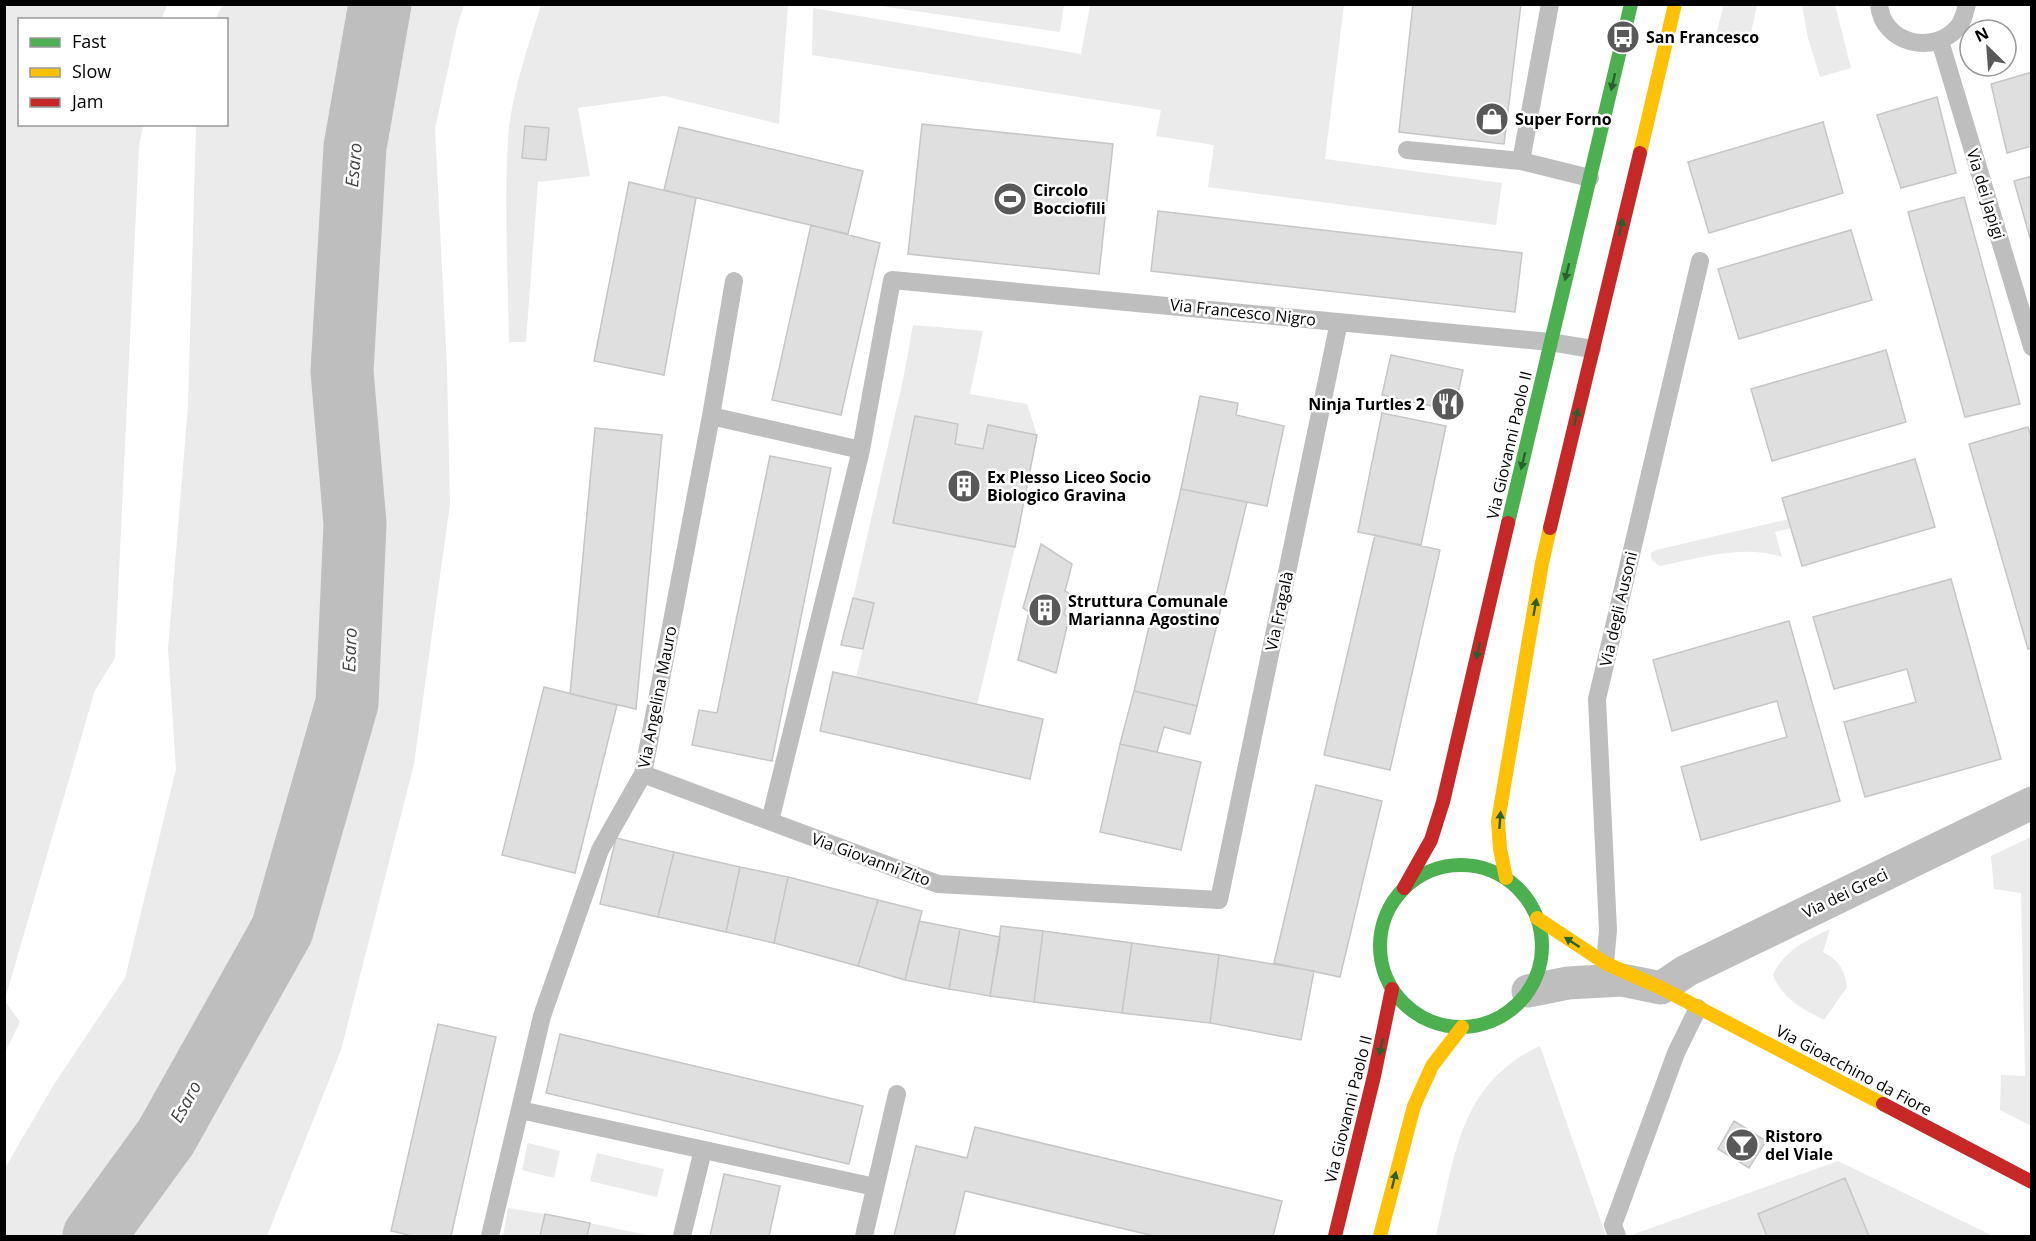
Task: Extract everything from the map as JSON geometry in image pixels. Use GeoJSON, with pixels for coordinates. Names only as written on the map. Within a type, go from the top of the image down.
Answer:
{"type":"FeatureCollection","features":[{"type":"Feature","properties":{"kind":"street","name":"Via Giovanni Paolo II"},"geometry":{"type":"LineString","coordinates":[[1404,888],[1431,840],[1443,802],[1631,4]]}},
{"type":"Feature","properties":{"kind":"street"},"geometry":{"type":"LineString","coordinates":[[1506,878],[1500,849],[1498,821],[1542,563],[1675,4]]}},
{"type":"Feature","properties":{"kind":"street","name":"Via dei Greci"},"geometry":{"type":"LineString","coordinates":[[1661,988],[1686,971],[2031,803]]}},
{"type":"Feature","properties":{"kind":"street"},"geometry":{"type":"LineString","coordinates":[[1453,865],[1481,867],[1506,878],[1526,896],[1537,918],[1542,943],[1539,968],[1528,991],[1511,1010],[1488,1022],[1462,1027],[1435,1023],[1411,1010],[1392,989],[1382,964],[1380,936],[1388,910],[1404,888],[1426,872],[1453,865]]}},
{"type":"Feature","properties":{"kind":"street","name":"Via Gioacchino da Fiore"},"geometry":{"type":"LineString","coordinates":[[1537,918],[1605,963],[1661,988],[2031,1182]]}},
{"type":"Feature","properties":{"kind":"street"},"geometry":{"type":"LineString","coordinates":[[1528,991],[1568,982],[1622,980],[1661,988]]}},
{"type":"Feature","properties":{"kind":"street","name":"Via Giovanni Paolo II"},"geometry":{"type":"LineString","coordinates":[[1335,1236],[1374,1076],[1392,989]]}},
{"type":"Feature","properties":{"kind":"street"},"geometry":{"type":"LineString","coordinates":[[1380,1236],[1414,1106],[1431,1066],[1462,1027]]}},
{"type":"Feature","properties":{"kind":"lane"},"geometry":{"type":"LineString","coordinates":[[1521,161],[1550,4]]}},
{"type":"Feature","properties":{"kind":"lane"},"geometry":{"type":"LineString","coordinates":[[1879,4],[1888,28],[1904,40],[1926,44],[1940,41],[1958,27],[1963,20],[1967,4]]}},
{"type":"Feature","properties":{"kind":"lane","name":"Via dei Japigi"},"geometry":{"type":"LineString","coordinates":[[1940,41],[2031,347]]}},
{"type":"Feature","properties":{"kind":"lane"},"geometry":{"type":"LineString","coordinates":[[1407,150],[1521,161],[1590,178]]}},
{"type":"Feature","properties":{"kind":"lane","name":"Via degli Ausoni"},"geometry":{"type":"LineString","coordinates":[[1605,963],[1608,930],[1597,699],[1700,261]]}},
{"type":"Feature","properties":{"kind":"lane","name":"Via Francesco Nigro"},"geometry":{"type":"LineString","coordinates":[[861,450],[892,280],[1550,342],[1592,349]]}},
{"type":"Feature","properties":{"kind":"lane","name":"Via Angelina Mauro"},"geometry":{"type":"LineString","coordinates":[[490,1236],[542,1016],[600,849],[643,774],[711,416],[734,281]]}},
{"type":"Feature","properties":{"kind":"lane","name":"Via Fragalà"},"geometry":{"type":"LineString","coordinates":[[1219,900],[1339,322]]}},
{"type":"Feature","properties":{"kind":"lane"},"geometry":{"type":"LineString","coordinates":[[711,416],[861,450],[770,821]]}},
{"type":"Feature","properties":{"kind":"lane","name":"Via Giovanni Zito"},"geometry":{"type":"LineString","coordinates":[[643,774],[938,884],[1219,900]]}},
{"type":"Feature","properties":{"kind":"lane"},"geometry":{"type":"LineString","coordinates":[[1617,1236],[1613,1225],[1676,1053],[1698,1008]]}},
{"type":"Feature","properties":{"kind":"lane"},"geometry":{"type":"LineString","coordinates":[[864,1236],[897,1094]]}},
{"type":"Feature","properties":{"kind":"lane"},"geometry":{"type":"LineString","coordinates":[[520,1110],[875,1187]]}},
{"type":"Feature","properties":{"kind":"lane"},"geometry":{"type":"LineString","coordinates":[[682,1236],[703,1150]]}},
{"type":"Feature","properties":{"kind":"shaded area"},"geometry":{"type":"Polygon","coordinates":[[[5,4],[167,5],[162,18],[18,18],[18,126],[143,126],[139,147],[115,658],[95,690],[5,999],[5,4]]]}},
{"type":"Feature","properties":{"kind":"shaded area"},"geometry":{"type":"Polygon","coordinates":[[[222,4],[464,5],[457,27],[435,129],[447,367],[450,504],[414,764],[341,1050],[267,1236],[5,1236],[5,1168],[53,1086],[125,978],[176,769],[168,649],[188,406],[196,126],[228,126],[228,18],[216,18],[222,4]]]}},
{"type":"Feature","properties":{"kind":"shaded area"},"geometry":{"type":"Polygon","coordinates":[[[1724,4],[1757,5],[1748,46],[1716,35],[1724,4]]]}},
{"type":"Feature","properties":{"kind":"shaded area"},"geometry":{"type":"Polygon","coordinates":[[[541,5],[788,5],[779,124],[664,96],[578,108],[590,176],[538,182],[526,342],[509,342],[506,215],[508,139],[516,88],[541,5]]]}},
{"type":"Feature","properties":{"kind":"shaded area"},"geometry":{"type":"Polygon","coordinates":[[[874,5],[1064,5],[1060,32],[874,5]]]}},
{"type":"Feature","properties":{"kind":"shaded area"},"geometry":{"type":"Polygon","coordinates":[[[1090,5],[1344,5],[1325,159],[1502,183],[1496,225],[1208,187],[1214,145],[1156,136],[1161,110],[812,55],[813,8],[1081,54],[1090,5]]]}},
{"type":"Feature","properties":{"kind":"shaded area"},"geometry":{"type":"Polygon","coordinates":[[[1802,5],[1835,5],[1851,68],[1820,77],[1808,38],[1802,5]]]}},
{"type":"Feature","properties":{"kind":"shaded area"},"geometry":{"type":"Polygon","coordinates":[[[913,325],[983,331],[970,394],[1027,404],[1037,435],[988,425],[983,449],[955,444],[958,424],[915,416],[894,522],[1015,547],[977,705],[856,677],[874,604],[853,598],[903,380],[913,325]]]}},
{"type":"Feature","properties":{"kind":"shaded area"},"geometry":{"type":"Polygon","coordinates":[[[1789,519],[1791,528],[1775,532],[1782,557],[1767,553],[1736,552],[1660,566],[1651,557],[1651,553],[1656,550],[1789,519]]]}},
{"type":"Feature","properties":{"kind":"shaded area"},"geometry":{"type":"Polygon","coordinates":[[[2031,837],[2031,1126],[2000,1110],[2001,1075],[2025,1076],[2021,893],[1994,889],[1991,856],[2031,837]]]}},
{"type":"Feature","properties":{"kind":"shaded area"},"geometry":{"type":"Polygon","coordinates":[[[1830,929],[1823,952],[1840,966],[1845,975],[1847,987],[1824,1020],[1788,997],[1773,975],[1789,953],[1804,942],[1830,929]]]}},
{"type":"Feature","properties":{"kind":"shaded area"},"geometry":{"type":"Polygon","coordinates":[[[4,1001],[20,1022],[5,1052],[4,1001]]]}},
{"type":"Feature","properties":{"kind":"shaded area"},"geometry":{"type":"Polygon","coordinates":[[[1540,1046],[1606,1236],[1436,1236],[1456,1152],[1464,1126],[1476,1102],[1492,1081],[1513,1062],[1540,1046]]]}},
{"type":"Feature","properties":{"kind":"shaded area"},"geometry":{"type":"Polygon","coordinates":[[[528,1143],[560,1151],[554,1178],[522,1170],[528,1143]]]}},
{"type":"Feature","properties":{"kind":"shaded area"},"geometry":{"type":"Polygon","coordinates":[[[597,1153],[664,1169],[657,1197],[590,1181],[597,1153]]]}},
{"type":"Feature","properties":{"kind":"shaded area"},"geometry":{"type":"Polygon","coordinates":[[[1838,1161],[1993,1236],[1629,1236],[1838,1161]]]}},
{"type":"Feature","properties":{"kind":"shaded area"},"geometry":{"type":"Polygon","coordinates":[[[508,1208],[545,1214],[540,1236],[503,1236],[508,1208]]]}},
{"type":"Feature","properties":{"kind":"shaded area"},"geometry":{"type":"Polygon","coordinates":[[[590,1223],[647,1235],[587,1236],[590,1223]]]}},
{"type":"Feature","properties":{"kind":"building"},"geometry":{"type":"Polygon","coordinates":[[[1413,4],[1521,4],[1504,144],[1399,132],[1413,4]]]}},
{"type":"Feature","properties":{"kind":"building"},"geometry":{"type":"Polygon","coordinates":[[[2032,72],[2032,146],[2007,153],[1991,84],[2018,78],[2032,72]]]}},
{"type":"Feature","properties":{"kind":"building"},"geometry":{"type":"Polygon","coordinates":[[[1937,97],[1956,173],[1901,188],[1877,115],[1937,97]]]}},
{"type":"Feature","properties":{"kind":"building"},"geometry":{"type":"Polygon","coordinates":[[[1823,122],[1843,193],[1709,233],[1688,162],[1823,122]]]}},
{"type":"Feature","properties":{"kind":"building","name":"Circolo Bocciofili"},"geometry":{"type":"Polygon","coordinates":[[[922,124],[1113,144],[1099,274],[908,254],[922,124]]]}},
{"type":"Feature","properties":{"kind":"building"},"geometry":{"type":"Polygon","coordinates":[[[525,126],[549,128],[546,160],[522,158],[525,126]]]}},
{"type":"Feature","properties":{"kind":"building"},"geometry":{"type":"Polygon","coordinates":[[[679,127],[863,171],[848,234],[664,190],[679,127]]]}},
{"type":"Feature","properties":{"kind":"building"},"geometry":{"type":"Polygon","coordinates":[[[2032,176],[2032,245],[2014,181],[2032,176]]]}},
{"type":"Feature","properties":{"kind":"building"},"geometry":{"type":"Polygon","coordinates":[[[629,182],[696,198],[664,375],[594,361],[629,182]]]}},
{"type":"Feature","properties":{"kind":"building"},"geometry":{"type":"Polygon","coordinates":[[[1964,197],[2020,404],[1965,417],[1908,212],[1964,197]]]}},
{"type":"Feature","properties":{"kind":"building"},"geometry":{"type":"Polygon","coordinates":[[[1158,211],[1522,253],[1515,312],[1151,271],[1158,211]]]}},
{"type":"Feature","properties":{"kind":"building"},"geometry":{"type":"Polygon","coordinates":[[[811,225],[880,243],[841,415],[772,400],[811,225]]]}},
{"type":"Feature","properties":{"kind":"building"},"geometry":{"type":"Polygon","coordinates":[[[1851,230],[1872,300],[1739,339],[1718,269],[1851,230]]]}},
{"type":"Feature","properties":{"kind":"building"},"geometry":{"type":"Polygon","coordinates":[[[1886,350],[1906,422],[1772,461],[1751,389],[1886,350]]]}},
{"type":"Feature","properties":{"kind":"building"},"geometry":{"type":"Polygon","coordinates":[[[1391,355],[1463,370],[1454,411],[1382,395],[1391,355]]]}},
{"type":"Feature","properties":{"kind":"building"},"geometry":{"type":"Polygon","coordinates":[[[1200,396],[1238,403],[1236,415],[1284,426],[1267,506],[1181,489],[1200,396]]]}},
{"type":"Feature","properties":{"kind":"building"},"geometry":{"type":"Polygon","coordinates":[[[1382,413],[1446,426],[1421,545],[1358,532],[1382,413]]]}},
{"type":"Feature","properties":{"kind":"building","name":"Ex Plesso Liceo Socio Biologico Gravina"},"geometry":{"type":"Polygon","coordinates":[[[915,416],[958,424],[955,444],[983,449],[988,425],[1037,435],[1015,547],[893,523],[915,416]]]}},
{"type":"Feature","properties":{"kind":"building"},"geometry":{"type":"Polygon","coordinates":[[[2028,427],[2032,439],[2032,648],[2028,649],[1969,444],[2028,427]]]}},
{"type":"Feature","properties":{"kind":"building"},"geometry":{"type":"Polygon","coordinates":[[[595,428],[662,435],[636,709],[570,694],[595,428]]]}},
{"type":"Feature","properties":{"kind":"building"},"geometry":{"type":"Polygon","coordinates":[[[770,456],[831,468],[772,761],[692,745],[699,710],[717,713],[770,456]]]}},
{"type":"Feature","properties":{"kind":"building"},"geometry":{"type":"Polygon","coordinates":[[[1915,459],[1935,527],[1802,566],[1782,498],[1915,459]]]}},
{"type":"Feature","properties":{"kind":"building"},"geometry":{"type":"Polygon","coordinates":[[[1181,489],[1247,502],[1197,706],[1134,691],[1181,489]]]}},
{"type":"Feature","properties":{"kind":"building"},"geometry":{"type":"Polygon","coordinates":[[[1375,535],[1440,550],[1390,770],[1324,755],[1375,535]]]}},
{"type":"Feature","properties":{"kind":"building","name":"Struttura Comunale Marianna Agostino"},"geometry":{"type":"Polygon","coordinates":[[[1041,544],[1072,564],[1065,591],[1070,594],[1064,614],[1069,618],[1056,673],[1018,660],[1029,612],[1023,608],[1041,544]]]}},
{"type":"Feature","properties":{"kind":"building"},"geometry":{"type":"Polygon","coordinates":[[[1951,579],[2001,759],[1865,797],[1844,722],[1916,702],[1907,669],[1834,689],[1813,617],[1951,579]]]}},
{"type":"Feature","properties":{"kind":"building"},"geometry":{"type":"Polygon","coordinates":[[[853,598],[874,603],[863,649],[841,645],[853,598]]]}},
{"type":"Feature","properties":{"kind":"building"},"geometry":{"type":"Polygon","coordinates":[[[1789,621],[1840,801],[1701,840],[1681,767],[1787,737],[1777,701],[1672,731],[1653,660],[1789,621]]]}},
{"type":"Feature","properties":{"kind":"building"},"geometry":{"type":"Polygon","coordinates":[[[833,672],[1043,719],[1030,779],[820,731],[833,672]]]}},
{"type":"Feature","properties":{"kind":"building"},"geometry":{"type":"Polygon","coordinates":[[[544,687],[617,705],[575,873],[502,855],[544,687]]]}},
{"type":"Feature","properties":{"kind":"building"},"geometry":{"type":"Polygon","coordinates":[[[1134,691],[1197,706],[1190,734],[1164,727],[1157,752],[1120,744],[1134,691]]]}},
{"type":"Feature","properties":{"kind":"building"},"geometry":{"type":"Polygon","coordinates":[[[1120,744],[1201,762],[1181,850],[1100,832],[1120,744]]]}},
{"type":"Feature","properties":{"kind":"building"},"geometry":{"type":"Polygon","coordinates":[[[1316,785],[1382,801],[1340,977],[1274,963],[1316,785]]]}},
{"type":"Feature","properties":{"kind":"building"},"geometry":{"type":"Polygon","coordinates":[[[616,838],[674,852],[658,917],[600,904],[616,838]]]}},
{"type":"Feature","properties":{"kind":"building"},"geometry":{"type":"Polygon","coordinates":[[[674,852],[740,867],[726,932],[658,917],[674,852]]]}},
{"type":"Feature","properties":{"kind":"building"},"geometry":{"type":"Polygon","coordinates":[[[740,867],[788,877],[774,943],[726,932],[740,867]]]}},
{"type":"Feature","properties":{"kind":"building"},"geometry":{"type":"Polygon","coordinates":[[[788,877],[878,900],[858,966],[774,943],[788,877]]]}},
{"type":"Feature","properties":{"kind":"building"},"geometry":{"type":"Polygon","coordinates":[[[878,900],[922,911],[905,980],[858,966],[878,900]]]}},
{"type":"Feature","properties":{"kind":"building"},"geometry":{"type":"Polygon","coordinates":[[[919,921],[960,929],[949,989],[905,980],[919,921]]]}},
{"type":"Feature","properties":{"kind":"building"},"geometry":{"type":"Polygon","coordinates":[[[1001,926],[1043,931],[1034,1002],[990,996],[1001,926]]]}},
{"type":"Feature","properties":{"kind":"building"},"geometry":{"type":"Polygon","coordinates":[[[960,929],[1000,937],[990,996],[949,989],[960,929]]]}},
{"type":"Feature","properties":{"kind":"building"},"geometry":{"type":"Polygon","coordinates":[[[1043,931],[1132,943],[1122,1013],[1034,1002],[1043,931]]]}},
{"type":"Feature","properties":{"kind":"building"},"geometry":{"type":"Polygon","coordinates":[[[1132,943],[1219,955],[1210,1023],[1122,1013],[1132,943]]]}},
{"type":"Feature","properties":{"kind":"building"},"geometry":{"type":"Polygon","coordinates":[[[1219,955],[1314,971],[1301,1040],[1210,1023],[1219,955]]]}},
{"type":"Feature","properties":{"kind":"building"},"geometry":{"type":"Polygon","coordinates":[[[438,1024],[496,1037],[451,1236],[413,1236],[391,1231],[438,1024]]]}},
{"type":"Feature","properties":{"kind":"building"},"geometry":{"type":"Polygon","coordinates":[[[560,1034],[863,1106],[849,1164],[546,1093],[560,1034]]]}},
{"type":"Feature","properties":{"kind":"building","name":"Ristoro del Viale"},"geometry":{"type":"Polygon","coordinates":[[[1734,1121],[1766,1141],[1749,1168],[1718,1149],[1734,1121]]]}},
{"type":"Feature","properties":{"kind":"building"},"geometry":{"type":"Polygon","coordinates":[[[975,1127],[1282,1201],[1273,1236],[1154,1236],[965,1191],[954,1236],[894,1236],[916,1146],[967,1158],[975,1127]]]}},
{"type":"Feature","properties":{"kind":"building"},"geometry":{"type":"Polygon","coordinates":[[[724,1174],[780,1186],[769,1236],[710,1236],[724,1174]]]}},
{"type":"Feature","properties":{"kind":"building"},"geometry":{"type":"Polygon","coordinates":[[[1845,1178],[1869,1236],[1767,1236],[1758,1214],[1845,1178]]]}},
{"type":"Feature","properties":{"kind":"building"},"geometry":{"type":"Polygon","coordinates":[[[545,1214],[590,1223],[587,1236],[540,1236],[545,1214]]]}},
{"type":"Feature","properties":{"kind":"waterway","name":"Esaro"},"geometry":{"type":"LineString","coordinates":[[94,1236],[166,1137],[282,930],[347,703],[355,524],[342,371],[355,147],[380,4]]}},
{"type":"Feature","properties":{"kind":"traffic: fast"},"geometry":{"type":"LineString","coordinates":[[1508,523],[1631,4]]}},
{"type":"Feature","properties":{"kind":"traffic: fast"},"geometry":{"type":"LineString","coordinates":[[1461,865],[1492,872],[1506,879],[1518,889],[1528,901],[1535,915],[1542,946],[1535,977],[1528,991],[1518,1003],[1506,1013],[1492,1020],[1461,1027],[1430,1020],[1416,1013],[1404,1003],[1394,991],[1387,977],[1380,946],[1387,915],[1394,901],[1404,889],[1416,879],[1430,872],[1461,865]]}},
{"type":"Feature","properties":{"kind":"traffic: slow"},"geometry":{"type":"LineString","coordinates":[[1640,153],[1675,4]]}},
{"type":"Feature","properties":{"kind":"traffic: slow"},"geometry":{"type":"LineString","coordinates":[[1506,878],[1500,849],[1498,821],[1550,528]]}},
{"type":"Feature","properties":{"kind":"traffic: slow"},"geometry":{"type":"LineString","coordinates":[[1537,918],[1605,963],[1661,988],[1883,1104]]}},
{"type":"Feature","properties":{"kind":"traffic: slow"},"geometry":{"type":"LineString","coordinates":[[1380,1236],[1414,1106],[1432,1066],[1462,1027]]}},
{"type":"Feature","properties":{"kind":"traffic: jam"},"geometry":{"type":"LineString","coordinates":[[1550,528],[1640,153]]}},
{"type":"Feature","properties":{"kind":"traffic: jam"},"geometry":{"type":"LineString","coordinates":[[1404,888],[1431,840],[1443,802],[1508,523]]}},
{"type":"Feature","properties":{"kind":"traffic: jam"},"geometry":{"type":"LineString","coordinates":[[1335,1236],[1374,1076],[1392,989]]}},
{"type":"Feature","properties":{"kind":"traffic: jam"},"geometry":{"type":"LineString","coordinates":[[1883,1104],[2032,1182]]}},
{"type":"Feature","properties":{"kind":"place","name":"San Francesco"},"geometry":{"type":"Point","coordinates":[1623,37]}},
{"type":"Feature","properties":{"kind":"place","name":"Super Forno"},"geometry":{"type":"Point","coordinates":[1492,119]}},
{"type":"Feature","properties":{"kind":"place","name":"Circolo Bocciofili"},"geometry":{"type":"Point","coordinates":[1010,199]}},
{"type":"Feature","properties":{"kind":"place","name":"Ninja Turtles 2"},"geometry":{"type":"Point","coordinates":[1448,404]}},
{"type":"Feature","properties":{"kind":"place","name":"Ex Plesso Liceo Socio Biologico Gravina"},"geometry":{"type":"Point","coordinates":[964,486]}},
{"type":"Feature","properties":{"kind":"place","name":"Struttura Comunale Marianna Agostino"},"geometry":{"type":"Point","coordinates":[1045,610]}},
{"type":"Feature","properties":{"kind":"place","name":"Ristoro del Viale"},"geometry":{"type":"Point","coordinates":[1742,1145]}}]}
